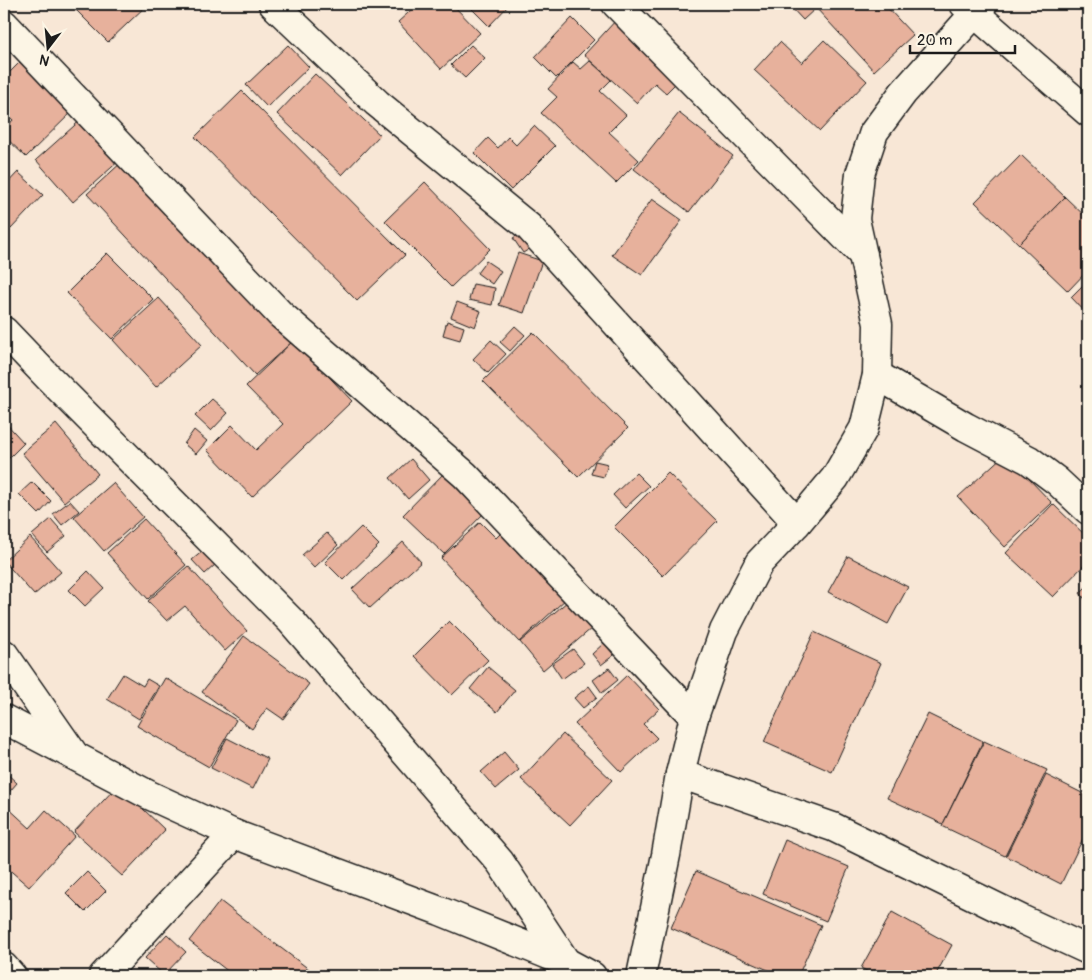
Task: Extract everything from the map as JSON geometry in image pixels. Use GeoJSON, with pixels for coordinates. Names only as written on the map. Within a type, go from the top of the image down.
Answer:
{"type":"FeatureCollection","features":[{"type":"Feature","properties":{"kind":"street"},"geometry":{"type":"LineString","coordinates":[[273,4],[377,103],[529,227],[797,523]]}},
{"type":"Feature","properties":{"kind":"street"},"geometry":{"type":"LineString","coordinates":[[616,4],[863,255]]}},
{"type":"Feature","properties":{"kind":"street"},"geometry":{"type":"LineString","coordinates":[[641,976],[666,855],[680,774],[694,717],[724,631],[760,563],[836,478],[864,428],[877,375],[878,324],[855,219],[860,174],[874,132],[903,93],[974,7],[1088,112]]}},
{"type":"Feature","properties":{"kind":"street"},"geometry":{"type":"LineString","coordinates":[[4,24],[280,314],[465,475],[694,717]]}},
{"type":"Feature","properties":{"kind":"street"},"geometry":{"type":"LineString","coordinates":[[4,331],[291,621],[500,862],[566,962]]}},
{"type":"Feature","properties":{"kind":"street"},"geometry":{"type":"LineString","coordinates":[[877,375],[966,427],[1029,460],[1088,510]]}},
{"type":"Feature","properties":{"kind":"street"},"geometry":{"type":"LineString","coordinates":[[4,654],[76,758]]}},
{"type":"Feature","properties":{"kind":"street"},"geometry":{"type":"LineString","coordinates":[[4,719],[149,795],[234,834],[440,911],[566,962],[592,976]]}},
{"type":"Feature","properties":{"kind":"street"},"geometry":{"type":"LineString","coordinates":[[680,774],[833,827],[1088,950]]}},
{"type":"Feature","properties":{"kind":"street"},"geometry":{"type":"LineString","coordinates":[[103,976],[234,834]]}},
{"type":"Feature","properties":{"kind":"street"},"geometry":{"type":"LineString","coordinates":[[4,967],[12,976]]}},
{"type":"Feature","properties":{"kind":"building"},"geometry":{"type":"Polygon","coordinates":[[[70,4],[148,4],[108,42],[70,4]]]}},
{"type":"Feature","properties":{"kind":"building"},"geometry":{"type":"Polygon","coordinates":[[[378,4],[391,4],[383,10],[378,4]]]}},
{"type":"Feature","properties":{"kind":"building"},"geometry":{"type":"Polygon","coordinates":[[[418,4],[452,4],[480,33],[441,69],[398,22],[418,4]]]}},
{"type":"Feature","properties":{"kind":"building"},"geometry":{"type":"Polygon","coordinates":[[[467,4],[508,4],[509,5],[489,26],[467,4]]]}},
{"type":"Feature","properties":{"kind":"building"},"geometry":{"type":"Polygon","coordinates":[[[788,4],[884,4],[913,35],[874,71],[816,8],[803,20],[788,4]]]}},
{"type":"Feature","properties":{"kind":"building"},"geometry":{"type":"Polygon","coordinates":[[[572,18],[594,40],[556,78],[535,57],[572,18]]]}},
{"type":"Feature","properties":{"kind":"building"},"geometry":{"type":"Polygon","coordinates":[[[617,19],[676,83],[666,93],[655,83],[637,103],[584,55],[617,19]]]}},
{"type":"Feature","properties":{"kind":"building"},"geometry":{"type":"Polygon","coordinates":[[[824,40],[867,81],[820,131],[754,70],[780,42],[802,63],[824,40]]]}},
{"type":"Feature","properties":{"kind":"building"},"geometry":{"type":"Polygon","coordinates":[[[288,45],[309,67],[267,107],[246,85],[288,45]]]}},
{"type":"Feature","properties":{"kind":"building"},"geometry":{"type":"Polygon","coordinates":[[[471,45],[485,58],[465,78],[451,65],[471,45]]]}},
{"type":"Feature","properties":{"kind":"building"},"geometry":{"type":"Polygon","coordinates":[[[26,56],[77,107],[26,157],[4,136],[4,130],[13,120],[4,111],[4,78],[26,56]]]}},
{"type":"Feature","properties":{"kind":"building"},"geometry":{"type":"Polygon","coordinates":[[[590,61],[611,80],[600,91],[626,115],[609,132],[639,160],[616,183],[541,113],[557,97],[548,89],[573,62],[581,69],[590,61]]]}},
{"type":"Feature","properties":{"kind":"building"},"geometry":{"type":"Polygon","coordinates":[[[315,74],[380,135],[342,175],[277,114],[315,74]]]}},
{"type":"Feature","properties":{"kind":"building"},"geometry":{"type":"Polygon","coordinates":[[[242,91],[405,255],[357,301],[195,137],[242,91]]]}},
{"type":"Feature","properties":{"kind":"building"},"geometry":{"type":"Polygon","coordinates":[[[679,113],[733,156],[689,212],[634,169],[679,113]]]}},
{"type":"Feature","properties":{"kind":"building"},"geometry":{"type":"Polygon","coordinates":[[[84,117],[121,159],[73,202],[36,160],[84,117]]]}},
{"type":"Feature","properties":{"kind":"building"},"geometry":{"type":"Polygon","coordinates":[[[534,126],[555,146],[511,190],[474,153],[488,138],[498,148],[508,137],[516,145],[534,126]]]}},
{"type":"Feature","properties":{"kind":"building"},"geometry":{"type":"Polygon","coordinates":[[[1021,155],[1065,197],[1019,244],[975,202],[1021,155]]]}},
{"type":"Feature","properties":{"kind":"building"},"geometry":{"type":"Polygon","coordinates":[[[123,161],[292,342],[255,375],[87,194],[123,161]]]}},
{"type":"Feature","properties":{"kind":"building"},"geometry":{"type":"Polygon","coordinates":[[[18,172],[43,195],[11,229],[4,222],[4,187],[18,172]]]}},
{"type":"Feature","properties":{"kind":"building"},"geometry":{"type":"Polygon","coordinates":[[[425,182],[490,249],[451,287],[385,221],[425,182]]]}},
{"type":"Feature","properties":{"kind":"building"},"geometry":{"type":"Polygon","coordinates":[[[1065,197],[1088,219],[1088,270],[1068,291],[1019,244],[1065,197]]]}},
{"type":"Feature","properties":{"kind":"building"},"geometry":{"type":"Polygon","coordinates":[[[652,199],[682,220],[642,275],[612,255],[652,199]]]}},
{"type":"Feature","properties":{"kind":"building"},"geometry":{"type":"Polygon","coordinates":[[[530,228],[539,243],[523,253],[513,238],[530,228]]]}},
{"type":"Feature","properties":{"kind":"building"},"geometry":{"type":"Polygon","coordinates":[[[107,253],[153,299],[112,339],[67,293],[107,253]]]}},
{"type":"Feature","properties":{"kind":"building"},"geometry":{"type":"Polygon","coordinates":[[[518,253],[542,261],[524,313],[499,305],[518,253]]]}},
{"type":"Feature","properties":{"kind":"building"},"geometry":{"type":"Polygon","coordinates":[[[486,261],[501,271],[492,284],[477,273],[486,261]]]}},
{"type":"Feature","properties":{"kind":"building"},"geometry":{"type":"Polygon","coordinates":[[[1088,280],[1088,315],[1071,297],[1088,280]]]}},
{"type":"Feature","properties":{"kind":"building"},"geometry":{"type":"Polygon","coordinates":[[[473,284],[495,288],[492,305],[469,300],[473,284]]]}},
{"type":"Feature","properties":{"kind":"building"},"geometry":{"type":"Polygon","coordinates":[[[159,298],[202,345],[156,387],[113,340],[159,298]]]}},
{"type":"Feature","properties":{"kind":"building"},"geometry":{"type":"Polygon","coordinates":[[[457,302],[481,311],[475,327],[451,317],[457,302]]]}},
{"type":"Feature","properties":{"kind":"building"},"geometry":{"type":"Polygon","coordinates":[[[447,321],[464,327],[460,340],[443,335],[447,321]]]}},
{"type":"Feature","properties":{"kind":"building"},"geometry":{"type":"Polygon","coordinates":[[[515,326],[525,335],[510,351],[500,342],[515,326]]]}},
{"type":"Feature","properties":{"kind":"building"},"geometry":{"type":"Polygon","coordinates":[[[533,332],[628,428],[578,477],[483,381],[533,332]]]}},
{"type":"Feature","properties":{"kind":"building"},"geometry":{"type":"Polygon","coordinates":[[[294,340],[352,401],[252,497],[207,450],[232,425],[256,450],[283,424],[246,386],[294,340]]]}},
{"type":"Feature","properties":{"kind":"building"},"geometry":{"type":"Polygon","coordinates":[[[491,340],[506,354],[488,373],[473,359],[491,340]]]}},
{"type":"Feature","properties":{"kind":"building"},"geometry":{"type":"Polygon","coordinates":[[[212,399],[228,413],[211,431],[195,416],[212,399]]]}},
{"type":"Feature","properties":{"kind":"building"},"geometry":{"type":"Polygon","coordinates":[[[4,421],[24,443],[4,463],[4,421]]]}},
{"type":"Feature","properties":{"kind":"building"},"geometry":{"type":"Polygon","coordinates":[[[56,424],[98,474],[64,502],[22,453],[56,424]]]}},
{"type":"Feature","properties":{"kind":"building"},"geometry":{"type":"Polygon","coordinates":[[[194,430],[207,441],[196,454],[184,444],[194,430]]]}},
{"type":"Feature","properties":{"kind":"building"},"geometry":{"type":"Polygon","coordinates":[[[1005,454],[1052,503],[1005,547],[958,497],[1005,454]]]}},
{"type":"Feature","properties":{"kind":"building"},"geometry":{"type":"Polygon","coordinates":[[[411,459],[429,480],[408,499],[390,478],[411,459]]]}},
{"type":"Feature","properties":{"kind":"building"},"geometry":{"type":"Polygon","coordinates":[[[595,461],[608,464],[604,477],[591,474],[595,461]]]}},
{"type":"Feature","properties":{"kind":"building"},"geometry":{"type":"Polygon","coordinates":[[[447,470],[487,510],[444,554],[403,515],[447,470]]]}},
{"type":"Feature","properties":{"kind":"building"},"geometry":{"type":"Polygon","coordinates":[[[636,473],[649,486],[625,508],[613,495],[636,473]]]}},
{"type":"Feature","properties":{"kind":"building"},"geometry":{"type":"Polygon","coordinates":[[[668,473],[717,521],[663,576],[614,527],[668,473]]]}},
{"type":"Feature","properties":{"kind":"building"},"geometry":{"type":"Polygon","coordinates":[[[32,482],[51,501],[39,514],[19,494],[32,482]]]}},
{"type":"Feature","properties":{"kind":"building"},"geometry":{"type":"Polygon","coordinates":[[[113,483],[143,517],[104,551],[74,517],[113,483]]]}},
{"type":"Feature","properties":{"kind":"building"},"geometry":{"type":"Polygon","coordinates":[[[70,501],[79,511],[62,525],[53,514],[70,501]]]}},
{"type":"Feature","properties":{"kind":"building"},"geometry":{"type":"Polygon","coordinates":[[[1053,504],[1088,538],[1088,561],[1053,597],[1006,553],[1053,504]]]}},
{"type":"Feature","properties":{"kind":"building"},"geometry":{"type":"Polygon","coordinates":[[[51,519],[66,536],[47,552],[32,535],[51,519]]]}},
{"type":"Feature","properties":{"kind":"building"},"geometry":{"type":"Polygon","coordinates":[[[144,519],[186,565],[148,599],[107,553],[144,519]]]}},
{"type":"Feature","properties":{"kind":"building"},"geometry":{"type":"Polygon","coordinates":[[[480,522],[496,538],[504,530],[567,598],[519,642],[441,558],[480,522]]]}},
{"type":"Feature","properties":{"kind":"building"},"geometry":{"type":"Polygon","coordinates":[[[361,527],[379,545],[343,580],[325,562],[361,527]]]}},
{"type":"Feature","properties":{"kind":"building"},"geometry":{"type":"Polygon","coordinates":[[[327,533],[338,545],[314,568],[302,555],[327,533]]]}},
{"type":"Feature","properties":{"kind":"building"},"geometry":{"type":"Polygon","coordinates":[[[30,537],[61,572],[34,595],[4,561],[30,537]]]}},
{"type":"Feature","properties":{"kind":"building"},"geometry":{"type":"Polygon","coordinates":[[[403,542],[421,562],[370,608],[352,589],[403,542]]]}},
{"type":"Feature","properties":{"kind":"building"},"geometry":{"type":"Polygon","coordinates":[[[204,550],[216,564],[205,574],[192,560],[204,550]]]}},
{"type":"Feature","properties":{"kind":"building"},"geometry":{"type":"Polygon","coordinates":[[[848,556],[908,587],[888,624],[828,592],[848,556]]]}},
{"type":"Feature","properties":{"kind":"building"},"geometry":{"type":"Polygon","coordinates":[[[188,566],[247,631],[225,651],[185,606],[167,621],[148,601],[188,566]]]}},
{"type":"Feature","properties":{"kind":"building"},"geometry":{"type":"Polygon","coordinates":[[[88,571],[104,588],[85,606],[69,590],[88,571]]]}},
{"type":"Feature","properties":{"kind":"building"},"geometry":{"type":"Polygon","coordinates":[[[1088,585],[1088,603],[1080,593],[1088,585]]]}},
{"type":"Feature","properties":{"kind":"building"},"geometry":{"type":"Polygon","coordinates":[[[568,601],[592,628],[543,670],[520,642],[568,601]]]}},
{"type":"Feature","properties":{"kind":"building"},"geometry":{"type":"Polygon","coordinates":[[[449,621],[488,660],[452,695],[414,656],[449,621]]]}},
{"type":"Feature","properties":{"kind":"building"},"geometry":{"type":"Polygon","coordinates":[[[814,632],[881,663],[832,772],[764,742],[814,632]]]}},
{"type":"Feature","properties":{"kind":"building"},"geometry":{"type":"Polygon","coordinates":[[[244,636],[309,684],[283,719],[267,708],[252,729],[202,692],[244,636]]]}},
{"type":"Feature","properties":{"kind":"building"},"geometry":{"type":"Polygon","coordinates":[[[604,643],[614,655],[601,665],[592,654],[604,643]]]}},
{"type":"Feature","properties":{"kind":"building"},"geometry":{"type":"Polygon","coordinates":[[[573,649],[584,663],[562,679],[552,664],[573,649]]]}},
{"type":"Feature","properties":{"kind":"building"},"geometry":{"type":"Polygon","coordinates":[[[488,667],[515,690],[497,712],[470,689],[488,667]]]}},
{"type":"Feature","properties":{"kind":"building"},"geometry":{"type":"Polygon","coordinates":[[[609,668],[618,680],[602,693],[593,680],[609,668]]]}},
{"type":"Feature","properties":{"kind":"building"},"geometry":{"type":"Polygon","coordinates":[[[123,674],[143,686],[147,679],[159,686],[139,719],[107,699],[123,674]]]}},
{"type":"Feature","properties":{"kind":"building"},"geometry":{"type":"Polygon","coordinates":[[[627,675],[659,709],[643,724],[657,738],[621,772],[575,724],[627,675]]]}},
{"type":"Feature","properties":{"kind":"building"},"geometry":{"type":"Polygon","coordinates":[[[165,678],[236,720],[209,767],[137,726],[165,678]]]}},
{"type":"Feature","properties":{"kind":"building"},"geometry":{"type":"Polygon","coordinates":[[[589,686],[597,697],[583,708],[574,698],[589,686]]]}},
{"type":"Feature","properties":{"kind":"building"},"geometry":{"type":"Polygon","coordinates":[[[928,714],[983,741],[943,824],[887,798],[928,714]]]}},
{"type":"Feature","properties":{"kind":"building"},"geometry":{"type":"Polygon","coordinates":[[[563,734],[612,780],[570,825],[521,779],[563,734]]]}},
{"type":"Feature","properties":{"kind":"building"},"geometry":{"type":"Polygon","coordinates":[[[227,738],[268,759],[253,789],[211,768],[227,738]]]}},
{"type":"Feature","properties":{"kind":"building"},"geometry":{"type":"Polygon","coordinates":[[[984,741],[1047,770],[1005,856],[942,826],[984,741]]]}},
{"type":"Feature","properties":{"kind":"building"},"geometry":{"type":"Polygon","coordinates":[[[504,752],[519,770],[496,789],[481,772],[504,752]]]}},
{"type":"Feature","properties":{"kind":"building"},"geometry":{"type":"Polygon","coordinates":[[[4,771],[17,783],[4,798],[4,771]]]}},
{"type":"Feature","properties":{"kind":"building"},"geometry":{"type":"Polygon","coordinates":[[[1046,775],[1088,796],[1088,828],[1061,884],[1006,856],[1046,775]]]}},
{"type":"Feature","properties":{"kind":"building"},"geometry":{"type":"Polygon","coordinates":[[[118,785],[165,830],[122,876],[74,832],[118,785]]]}},
{"type":"Feature","properties":{"kind":"building"},"geometry":{"type":"Polygon","coordinates":[[[4,804],[30,828],[46,810],[75,836],[29,887],[4,865],[4,804]]]}},
{"type":"Feature","properties":{"kind":"building"},"geometry":{"type":"Polygon","coordinates":[[[785,840],[849,867],[826,921],[763,894],[785,840]]]}},
{"type":"Feature","properties":{"kind":"building"},"geometry":{"type":"Polygon","coordinates":[[[696,871],[821,925],[798,976],[782,976],[671,928],[696,871]]]}},
{"type":"Feature","properties":{"kind":"building"},"geometry":{"type":"Polygon","coordinates":[[[87,872],[106,891],[85,912],[66,893],[87,872]]]}},
{"type":"Feature","properties":{"kind":"building"},"geometry":{"type":"Polygon","coordinates":[[[220,901],[318,976],[234,976],[189,941],[220,901]]]}},
{"type":"Feature","properties":{"kind":"building"},"geometry":{"type":"Polygon","coordinates":[[[892,912],[952,945],[935,976],[876,976],[861,968],[892,912]]]}},
{"type":"Feature","properties":{"kind":"building"},"geometry":{"type":"Polygon","coordinates":[[[167,934],[186,952],[164,975],[145,958],[167,934]]]}}]}
